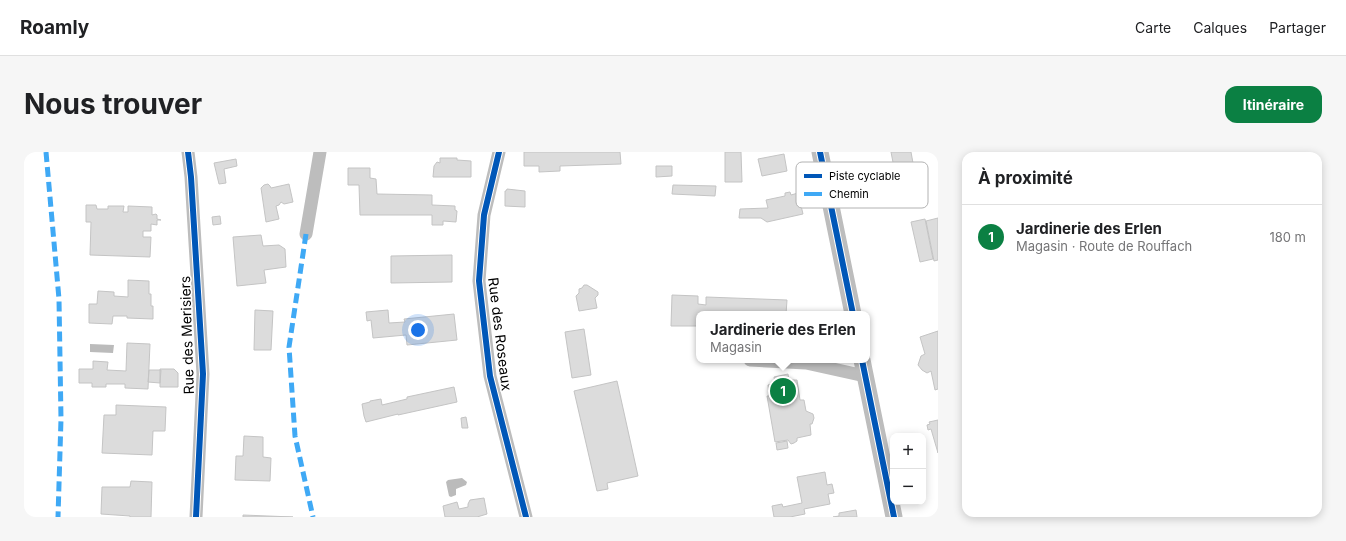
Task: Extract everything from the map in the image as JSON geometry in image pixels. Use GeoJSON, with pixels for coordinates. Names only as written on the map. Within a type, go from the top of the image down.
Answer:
{"type":"FeatureCollection","features":[{"type":"Feature","properties":{"kind":"main road"},"geometry":{"type":"LineString","coordinates":[[820,152],[822,162]]}},
{"type":"Feature","properties":{"kind":"main road"},"geometry":{"type":"LineString","coordinates":[[831,208],[852,311]]}},
{"type":"Feature","properties":{"kind":"main road"},"geometry":{"type":"LineString","coordinates":[[864,368],[894,517]]}},
{"type":"Feature","properties":{"kind":"street","name":"Rue des Merisiers"},"geometry":{"type":"LineString","coordinates":[[188,152],[191,177],[203,374],[196,517]]}},
{"type":"Feature","properties":{"kind":"street"},"geometry":{"type":"LineString","coordinates":[[306,234],[320,152]]}},
{"type":"Feature","properties":{"kind":"street","name":"Rue des Roseaux"},"geometry":{"type":"LineString","coordinates":[[499,152],[484,215],[479,281],[490,376],[526,517]]}},
{"type":"Feature","properties":{"kind":"street"},"geometry":{"type":"LineString","coordinates":[[806,363],[864,368]]}},
{"type":"Feature","properties":{"kind":"shaded area"},"geometry":{"type":"Polygon","coordinates":[[[90,344],[114,345],[113,353],[90,352],[90,344]]]}},
{"type":"Feature","properties":{"kind":"shaded area"},"geometry":{"type":"Polygon","coordinates":[[[462,478],[467,482],[466,485],[456,489],[456,495],[451,497],[449,496],[446,482],[448,480],[462,478]]]}},
{"type":"Feature","properties":{"kind":"building"},"geometry":{"type":"Polygon","coordinates":[[[524,152],[620,152],[621,164],[560,166],[560,171],[539,172],[539,166],[524,166],[524,152]]]}},
{"type":"Feature","properties":{"kind":"building"},"geometry":{"type":"Polygon","coordinates":[[[725,152],[741,152],[742,182],[725,182],[725,152]]]}},
{"type":"Feature","properties":{"kind":"building"},"geometry":{"type":"Polygon","coordinates":[[[891,152],[911,152],[913,162],[893,162],[891,152]]]}},
{"type":"Feature","properties":{"kind":"building"},"geometry":{"type":"Polygon","coordinates":[[[784,154],[787,171],[762,176],[758,159],[784,154]]]}},
{"type":"Feature","properties":{"kind":"building"},"geometry":{"type":"Polygon","coordinates":[[[440,158],[457,158],[457,160],[471,161],[471,177],[433,177],[434,166],[437,162],[440,163],[440,158]]]}},
{"type":"Feature","properties":{"kind":"building"},"geometry":{"type":"Polygon","coordinates":[[[236,159],[237,166],[224,169],[226,183],[219,184],[214,163],[236,159]]]}},
{"type":"Feature","properties":{"kind":"building"},"geometry":{"type":"Polygon","coordinates":[[[656,166],[672,166],[672,176],[656,177],[656,166]]]}},
{"type":"Feature","properties":{"kind":"building"},"geometry":{"type":"Polygon","coordinates":[[[348,168],[370,168],[370,178],[376,179],[377,194],[432,195],[432,205],[455,206],[455,210],[457,211],[456,222],[443,221],[443,225],[432,225],[432,215],[360,215],[359,185],[348,185],[348,168]]]}},
{"type":"Feature","properties":{"kind":"building"},"geometry":{"type":"Polygon","coordinates":[[[268,184],[271,188],[289,184],[293,202],[284,204],[281,202],[276,206],[279,219],[266,222],[261,188],[268,184]]]}},
{"type":"Feature","properties":{"kind":"building"},"geometry":{"type":"Polygon","coordinates":[[[673,185],[716,186],[715,196],[672,194],[673,185]]]}},
{"type":"Feature","properties":{"kind":"building"},"geometry":{"type":"Polygon","coordinates":[[[507,189],[525,191],[525,207],[505,206],[505,191],[507,189]]]}},
{"type":"Feature","properties":{"kind":"building"},"geometry":{"type":"Polygon","coordinates":[[[790,192],[791,195],[796,194],[796,208],[802,208],[803,214],[767,222],[761,218],[739,218],[740,209],[768,208],[766,200],[785,196],[785,193],[790,192]]]}},
{"type":"Feature","properties":{"kind":"building"},"geometry":{"type":"Polygon","coordinates":[[[86,205],[96,205],[97,209],[108,209],[108,206],[124,206],[123,212],[128,212],[128,206],[152,207],[152,215],[156,214],[157,219],[161,220],[157,220],[157,225],[151,224],[151,231],[143,231],[143,237],[151,237],[150,257],[90,255],[91,222],[86,222],[86,205]]]}},
{"type":"Feature","properties":{"kind":"building"},"geometry":{"type":"Polygon","coordinates":[[[220,216],[221,224],[213,225],[212,217],[220,216]]]}},
{"type":"Feature","properties":{"kind":"building"},"geometry":{"type":"Polygon","coordinates":[[[938,218],[938,260],[934,261],[926,221],[938,218]]]}},
{"type":"Feature","properties":{"kind":"building"},"geometry":{"type":"Polygon","coordinates":[[[925,219],[933,259],[920,262],[911,222],[925,219]]]}},
{"type":"Feature","properties":{"kind":"building"},"geometry":{"type":"Polygon","coordinates":[[[261,235],[263,246],[279,245],[285,249],[286,267],[264,270],[266,283],[237,286],[233,237],[261,235]]]}},
{"type":"Feature","properties":{"kind":"building"},"geometry":{"type":"Polygon","coordinates":[[[452,255],[452,282],[391,283],[391,256],[452,255]]]}},
{"type":"Feature","properties":{"kind":"building"},"geometry":{"type":"Polygon","coordinates":[[[128,280],[149,281],[149,294],[151,294],[151,306],[153,306],[153,319],[113,316],[112,324],[89,323],[89,304],[97,304],[98,291],[114,292],[114,296],[128,297],[128,280]]]}},
{"type":"Feature","properties":{"kind":"building"},"geometry":{"type":"Polygon","coordinates":[[[584,285],[587,285],[598,292],[598,295],[595,298],[597,308],[579,311],[576,296],[579,293],[579,289],[584,285]]]}},
{"type":"Feature","properties":{"kind":"building"},"geometry":{"type":"Polygon","coordinates":[[[672,295],[698,296],[698,304],[706,305],[706,297],[787,300],[786,311],[696,311],[696,326],[671,326],[672,295]]]}},
{"type":"Feature","properties":{"kind":"building"},"geometry":{"type":"Polygon","coordinates":[[[255,310],[273,311],[271,350],[254,350],[255,310]]]}},
{"type":"Feature","properties":{"kind":"building"},"geometry":{"type":"Polygon","coordinates":[[[388,310],[389,323],[405,322],[404,319],[454,314],[457,340],[407,345],[406,335],[373,338],[371,320],[367,321],[366,312],[388,310]]]}},
{"type":"Feature","properties":{"kind":"building"},"geometry":{"type":"Polygon","coordinates":[[[584,329],[591,375],[572,378],[565,332],[584,329]]]}},
{"type":"Feature","properties":{"kind":"building"},"geometry":{"type":"Polygon","coordinates":[[[938,331],[938,389],[935,390],[931,371],[927,373],[918,365],[921,356],[925,354],[920,337],[938,331]]]}},
{"type":"Feature","properties":{"kind":"building"},"geometry":{"type":"Polygon","coordinates":[[[127,343],[150,344],[148,389],[125,388],[125,384],[106,384],[106,387],[92,387],[92,383],[79,383],[79,369],[93,369],[93,361],[108,362],[107,370],[126,371],[127,343]]]}},
{"type":"Feature","properties":{"kind":"building"},"geometry":{"type":"Polygon","coordinates":[[[160,369],[174,369],[178,373],[178,387],[160,387],[160,369]]]}},
{"type":"Feature","properties":{"kind":"building"},"geometry":{"type":"Polygon","coordinates":[[[149,370],[161,370],[160,383],[148,382],[149,370]]]}},
{"type":"Feature","properties":{"kind":"building"},"geometry":{"type":"Polygon","coordinates":[[[788,374],[789,380],[797,380],[800,400],[804,400],[806,411],[813,414],[814,418],[812,424],[810,424],[811,435],[797,438],[797,441],[791,444],[788,440],[775,442],[767,396],[769,396],[768,385],[775,383],[774,377],[788,374]]]}},
{"type":"Feature","properties":{"kind":"building"},"geometry":{"type":"Polygon","coordinates":[[[617,381],[638,476],[607,483],[608,489],[597,491],[574,391],[617,381]]]}},
{"type":"Feature","properties":{"kind":"building"},"geometry":{"type":"Polygon","coordinates":[[[454,387],[457,402],[366,422],[362,404],[381,399],[382,405],[407,399],[407,397],[454,387]]]}},
{"type":"Feature","properties":{"kind":"building"},"geometry":{"type":"Polygon","coordinates":[[[116,405],[166,407],[165,431],[153,431],[152,455],[102,453],[104,415],[116,415],[116,405]]]}},
{"type":"Feature","properties":{"kind":"building"},"geometry":{"type":"Polygon","coordinates":[[[466,417],[468,428],[462,428],[461,418],[466,417]]]}},
{"type":"Feature","properties":{"kind":"building"},"geometry":{"type":"Polygon","coordinates":[[[938,420],[938,453],[931,429],[928,430],[927,425],[930,424],[929,422],[938,420]]]}},
{"type":"Feature","properties":{"kind":"building"},"geometry":{"type":"Polygon","coordinates":[[[244,436],[263,437],[263,457],[271,458],[270,481],[235,480],[236,456],[243,456],[244,436]]]}},
{"type":"Feature","properties":{"kind":"building"},"geometry":{"type":"Polygon","coordinates":[[[787,441],[788,448],[777,450],[776,443],[787,441]]]}},
{"type":"Feature","properties":{"kind":"building"},"geometry":{"type":"Polygon","coordinates":[[[825,472],[827,485],[832,484],[834,493],[828,494],[830,504],[804,509],[805,514],[790,517],[774,517],[772,506],[782,504],[783,507],[802,503],[797,477],[825,472]]]}},
{"type":"Feature","properties":{"kind":"building"},"geometry":{"type":"Polygon","coordinates":[[[131,481],[152,482],[151,517],[130,517],[101,514],[102,487],[130,487],[131,481]]]}},
{"type":"Feature","properties":{"kind":"building"},"geometry":{"type":"Polygon","coordinates":[[[484,498],[487,514],[477,517],[445,517],[443,506],[457,502],[459,509],[468,507],[470,500],[484,498]]]}},
{"type":"Feature","properties":{"kind":"building"},"geometry":{"type":"Polygon","coordinates":[[[856,510],[857,517],[833,517],[839,516],[839,513],[856,510]]]}},
{"type":"Feature","properties":{"kind":"building"},"geometry":{"type":"Polygon","coordinates":[[[243,515],[293,517],[243,517],[243,515]]]}},
{"type":"Feature","properties":{"kind":"marked path"},"geometry":{"type":"LineString","coordinates":[[46,152],[59,299],[61,419],[58,517]]}},
{"type":"Feature","properties":{"kind":"marked path"},"geometry":{"type":"LineString","coordinates":[[306,234],[289,347],[295,436],[313,517]]}},
{"type":"Feature","properties":{"kind":"cycle path"},"geometry":{"type":"LineString","coordinates":[[188,152],[191,177],[203,374],[196,517]]}},
{"type":"Feature","properties":{"kind":"cycle path"},"geometry":{"type":"LineString","coordinates":[[499,152],[484,215],[479,281],[490,376],[526,517]]}},
{"type":"Feature","properties":{"kind":"cycle path"},"geometry":{"type":"LineString","coordinates":[[820,152],[822,162]]}},
{"type":"Feature","properties":{"kind":"cycle path"},"geometry":{"type":"LineString","coordinates":[[831,208],[852,311]]}},
{"type":"Feature","properties":{"kind":"cycle path"},"geometry":{"type":"LineString","coordinates":[[863,363],[894,517]]}},
{"type":"Feature","properties":{"kind":"place","name":"Jardinerie des Erlen"},"geometry":{"type":"Point","coordinates":[783,391]}}]}
